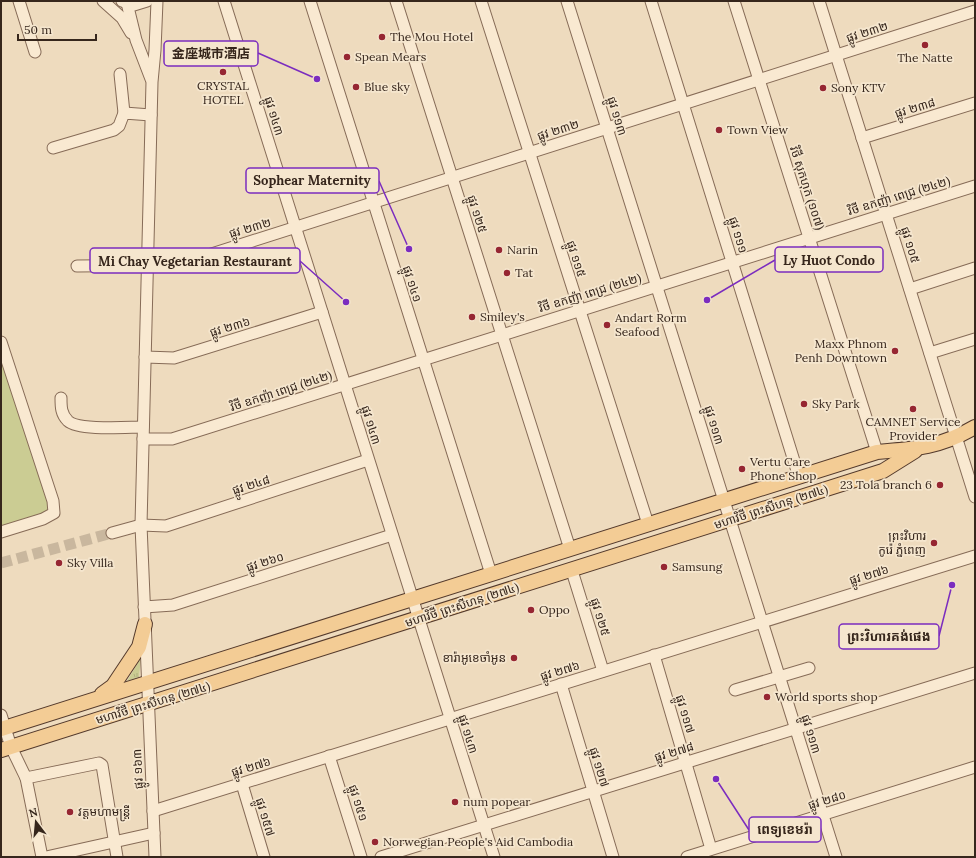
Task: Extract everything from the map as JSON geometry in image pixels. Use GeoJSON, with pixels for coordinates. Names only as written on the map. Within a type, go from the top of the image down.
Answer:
{"type":"FeatureCollection","features":[{"type":"Feature","properties":{"kind":"main road","name":"មហាវិថី ព្រះសីហនុ (២៧៤)"},"geometry":{"type":"LineString","coordinates":[[957,438],[975,427]]}},
{"type":"Feature","properties":{"kind":"main road","name":"មហាវិថី ព្រះសីហនុ (២៧៤)"},"geometry":{"type":"LineString","coordinates":[[2,723],[96,698],[877,452],[917,449],[957,438],[975,437]]}},
{"type":"Feature","properties":{"kind":"main road","name":"មហាវិថី ព្រះសីហនុ (២៧៤)"},"geometry":{"type":"LineString","coordinates":[[6,749],[572,571],[883,471],[917,449]]}},
{"type":"Feature","properties":{"kind":"main road"},"geometry":{"type":"LineString","coordinates":[[96,698],[113,686],[139,647],[145,624]]}},
{"type":"Feature","properties":{"kind":"street"},"geometry":{"type":"LineString","coordinates":[[19,1],[35,52]]}},
{"type":"Feature","properties":{"kind":"street"},"geometry":{"type":"LineString","coordinates":[[103,1],[122,18],[136,40]]}},
{"type":"Feature","properties":{"kind":"street"},"geometry":{"type":"LineString","coordinates":[[124,2],[134,5],[147,1]]}},
{"type":"Feature","properties":{"kind":"street","name":"ផ្លូវ ១៦៣"},"geometry":{"type":"LineString","coordinates":[[155,857],[141,525],[152,82],[157,1]]}},
{"type":"Feature","properties":{"kind":"street","name":"ផ្លូវ ១៤៣"},"geometry":{"type":"LineString","coordinates":[[224,1],[494,857]]}},
{"type":"Feature","properties":{"kind":"street","name":"ផ្លូវ ១៤១"},"geometry":{"type":"LineString","coordinates":[[310,1],[491,574]]}},
{"type":"Feature","properties":{"kind":"street","name":"ផ្លូវ ១២៥"},"geometry":{"type":"LineString","coordinates":[[396,1],[570,549]]}},
{"type":"Feature","properties":{"kind":"street","name":"ផ្លូវ ១១៥"},"geometry":{"type":"LineString","coordinates":[[481,1],[648,524]]}},
{"type":"Feature","properties":{"kind":"street","name":"ផ្លូវ ១១៣"},"geometry":{"type":"LineString","coordinates":[[567,1],[836,857]]}},
{"type":"Feature","properties":{"kind":"street","name":"ផ្លូវ ១១១"},"geometry":{"type":"LineString","coordinates":[[651,1],[799,477]]}},
{"type":"Feature","properties":{"kind":"street","name":"វិថី សុកហុក (១០៧)"},"geometry":{"type":"LineString","coordinates":[[734,1],[877,452]]}},
{"type":"Feature","properties":{"kind":"street","name":"ផ្លូវ ១០៥"},"geometry":{"type":"LineString","coordinates":[[819,1],[975,496]]}},
{"type":"Feature","properties":{"kind":"street"},"geometry":{"type":"LineString","coordinates":[[124,2],[136,40],[152,82]]}},
{"type":"Feature","properties":{"kind":"street","name":"ផ្លូវ ២៣២"},"geometry":{"type":"LineString","coordinates":[[77,266],[148,264],[177,265],[975,11]]}},
{"type":"Feature","properties":{"kind":"street"},"geometry":{"type":"LineString","coordinates":[[53,148],[114,130],[119,126],[124,113],[120,74]]}},
{"type":"Feature","properties":{"kind":"street","name":"ផ្លូវ ២៣៨"},"geometry":{"type":"LineString","coordinates":[[862,138],[975,103]]}},
{"type":"Feature","properties":{"kind":"street"},"geometry":{"type":"LineString","coordinates":[[124,113],[151,115]]}},
{"type":"Feature","properties":{"kind":"street","name":"វិថី ឧកញ៉ា ពេជ្រ (២៤២)"},"geometry":{"type":"LineString","coordinates":[[143,439],[172,439],[975,186]]}},
{"type":"Feature","properties":{"kind":"street"},"geometry":{"type":"LineString","coordinates":[[910,289],[975,268]]}},
{"type":"Feature","properties":{"kind":"street","name":"ផ្លូវ ២៣៦"},"geometry":{"type":"LineString","coordinates":[[145,357],[174,358],[322,312]]}},
{"type":"Feature","properties":{"kind":"street"},"geometry":{"type":"LineString","coordinates":[[930,353],[975,339]]}},
{"type":"Feature","properties":{"kind":"street"},"geometry":{"type":"LineString","coordinates":[[1,342],[53,501],[54,513],[43,519],[1,532]]}},
{"type":"Feature","properties":{"kind":"street"},"geometry":{"type":"LineString","coordinates":[[61,398],[61,410],[69,422],[80,426],[143,427]]}},
{"type":"Feature","properties":{"kind":"street","name":"ផ្លូវ ២៤៨"},"geometry":{"type":"LineString","coordinates":[[112,533],[141,525],[166,526],[368,460]]}},
{"type":"Feature","properties":{"kind":"street","name":"ផ្លូវ ២៦០"},"geometry":{"type":"LineString","coordinates":[[144,607],[173,605],[392,535]]}},
{"type":"Feature","properties":{"kind":"street","name":"ផ្លូវ ២៧៦"},"geometry":{"type":"LineString","coordinates":[[153,812],[450,718],[975,556]]}},
{"type":"Feature","properties":{"kind":"street","name":"ផ្លូវ ១២៥"},"geometry":{"type":"LineString","coordinates":[[572,571],[603,671]]}},
{"type":"Feature","properties":{"kind":"street","name":"ផ្លូវ ១១៧"},"geometry":{"type":"LineString","coordinates":[[654,655],[712,849]]}},
{"type":"Feature","properties":{"kind":"street"},"geometry":{"type":"LineString","coordinates":[[735,690],[809,668]]}},
{"type":"Feature","properties":{"kind":"street","name":"ផ្លូវ ២៧៨"},"geometry":{"type":"LineString","coordinates":[[381,857],[975,673]]}},
{"type":"Feature","properties":{"kind":"street","name":"ផ្លូវ ១២៧"},"geometry":{"type":"LineString","coordinates":[[561,684],[613,857]]}},
{"type":"Feature","properties":{"kind":"street"},"geometry":{"type":"LineString","coordinates":[[2,723],[6,749],[26,778],[42,857]]}},
{"type":"Feature","properties":{"kind":"street","name":"ផ្លូវ ១៥១"},"geometry":{"type":"LineString","coordinates":[[329,756],[361,857]]}},
{"type":"Feature","properties":{"kind":"street"},"geometry":{"type":"LineString","coordinates":[[26,778],[101,764],[117,857]]}},
{"type":"Feature","properties":{"kind":"street","name":"ផ្លូវ ២៨០"},"geometry":{"type":"LineString","coordinates":[[686,857],[975,767]]}},
{"type":"Feature","properties":{"kind":"street","name":"ផ្លូវ ១៥៧"},"geometry":{"type":"LineString","coordinates":[[242,784],[264,857]]}},
{"type":"Feature","properties":{"kind":"street"},"geometry":{"type":"LineString","coordinates":[[46,857],[91,852],[114,842],[154,833]]}},
{"type":"Feature","properties":{"kind":"green space"},"geometry":{"type":"Polygon","coordinates":[[[1,337],[50,512],[1,526],[1,337]]]}},
{"type":"Feature","properties":{"kind":"green space"},"geometry":{"type":"Polygon","coordinates":[[[141,658],[139,677],[127,681],[141,658]]]}},
{"type":"Feature","properties":{"kind":"tunnel"},"geometry":{"type":"LineString","coordinates":[[1,563],[112,533]]}},
{"type":"Feature","properties":{"kind":"place","name":"The Mou Hotel"},"geometry":{"type":"Point","coordinates":[382,37]}},
{"type":"Feature","properties":{"kind":"place","name":"The Natte"},"geometry":{"type":"Point","coordinates":[925,45]}},
{"type":"Feature","properties":{"kind":"place","name":"Spean Mears"},"geometry":{"type":"Point","coordinates":[347,57]}},
{"type":"Feature","properties":{"kind":"place","name":"CRYSTAL HOTEL"},"geometry":{"type":"Point","coordinates":[223,72]}},
{"type":"Feature","properties":{"kind":"place","name":"金座城市酒店"},"geometry":{"type":"Point","coordinates":[317,79]}},
{"type":"Feature","properties":{"kind":"place","name":"Blue sky"},"geometry":{"type":"Point","coordinates":[356,87]}},
{"type":"Feature","properties":{"kind":"place","name":"Sony KTV"},"geometry":{"type":"Point","coordinates":[823,88]}},
{"type":"Feature","properties":{"kind":"place","name":"Town View"},"geometry":{"type":"Point","coordinates":[719,130]}},
{"type":"Feature","properties":{"kind":"place","name":"Sophear Maternity"},"geometry":{"type":"Point","coordinates":[409,249]}},
{"type":"Feature","properties":{"kind":"place","name":"Narin"},"geometry":{"type":"Point","coordinates":[499,250]}},
{"type":"Feature","properties":{"kind":"place","name":"Tat"},"geometry":{"type":"Point","coordinates":[507,273]}},
{"type":"Feature","properties":{"kind":"place","name":"Ly Huot Condo"},"geometry":{"type":"Point","coordinates":[707,300]}},
{"type":"Feature","properties":{"kind":"place","name":"Mi Chay Vegetarian Restaurant"},"geometry":{"type":"Point","coordinates":[346,302]}},
{"type":"Feature","properties":{"kind":"place","name":"Smiley's"},"geometry":{"type":"Point","coordinates":[472,317]}},
{"type":"Feature","properties":{"kind":"place","name":"Andart Rorm Seafood"},"geometry":{"type":"Point","coordinates":[607,325]}},
{"type":"Feature","properties":{"kind":"place","name":"Maxx Phnom Penh Downtown"},"geometry":{"type":"Point","coordinates":[895,351]}},
{"type":"Feature","properties":{"kind":"place","name":"Sky Park"},"geometry":{"type":"Point","coordinates":[804,404]}},
{"type":"Feature","properties":{"kind":"place","name":"CAMNET Service Provider"},"geometry":{"type":"Point","coordinates":[913,409]}},
{"type":"Feature","properties":{"kind":"place","name":"Vertu Care Phone Shop"},"geometry":{"type":"Point","coordinates":[742,469]}},
{"type":"Feature","properties":{"kind":"place","name":"23 Tola branch 6"},"geometry":{"type":"Point","coordinates":[940,485]}},
{"type":"Feature","properties":{"kind":"place","name":"ព្រះវិហារ កូរ៉េ ភ្នំពេញ"},"geometry":{"type":"Point","coordinates":[934,543]}},
{"type":"Feature","properties":{"kind":"place","name":"Sky Villa"},"geometry":{"type":"Point","coordinates":[59,563]}},
{"type":"Feature","properties":{"kind":"place","name":"Samsung"},"geometry":{"type":"Point","coordinates":[664,567]}},
{"type":"Feature","properties":{"kind":"place","name":"ព្រះវិហារគង់ផេង"},"geometry":{"type":"Point","coordinates":[952,585]}},
{"type":"Feature","properties":{"kind":"place","name":"Oppo"},"geometry":{"type":"Point","coordinates":[531,610]}},
{"type":"Feature","properties":{"kind":"place","name":"ខារ៉ាអូខេចាំអូន"},"geometry":{"type":"Point","coordinates":[514,658]}},
{"type":"Feature","properties":{"kind":"place","name":"World sports shop"},"geometry":{"type":"Point","coordinates":[767,697]}},
{"type":"Feature","properties":{"kind":"place","name":"ពេទ្យខេមរ៉ា"},"geometry":{"type":"Point","coordinates":[716,779]}},
{"type":"Feature","properties":{"kind":"place","name":"num popear"},"geometry":{"type":"Point","coordinates":[455,802]}},
{"type":"Feature","properties":{"kind":"place","name":"វត្តមហាមន្រ្តី"},"geometry":{"type":"Point","coordinates":[70,812]}},
{"type":"Feature","properties":{"kind":"place","name":"Norwegian People's Aid Cambodia"},"geometry":{"type":"Point","coordinates":[375,842]}}]}
